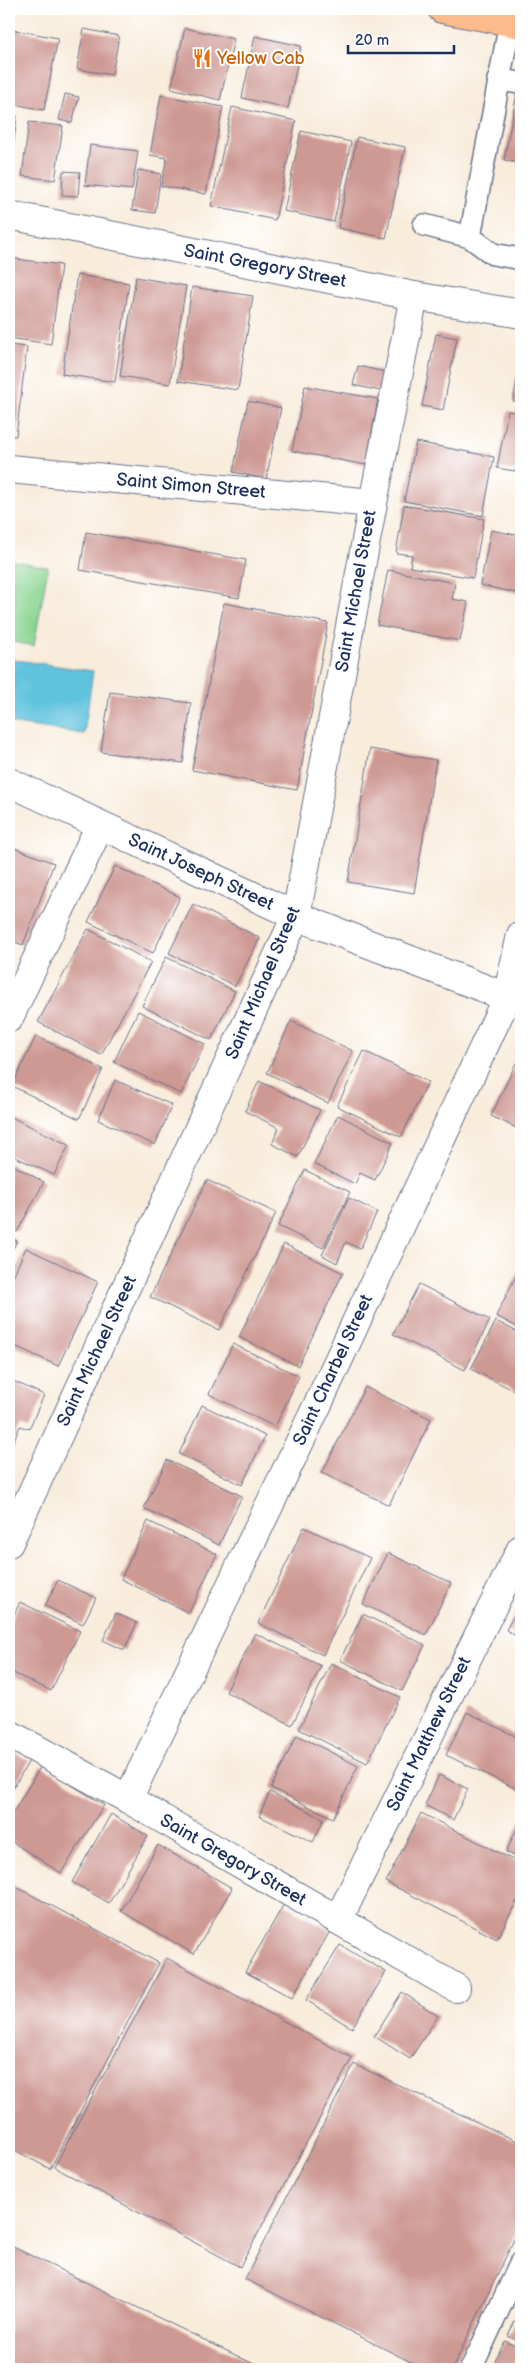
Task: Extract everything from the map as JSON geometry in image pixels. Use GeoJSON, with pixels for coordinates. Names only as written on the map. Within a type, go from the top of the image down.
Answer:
{"type":"FeatureCollection","features":[{"type":"Feature","properties":{"kind":"main road"},"geometry":{"type":"LineString","coordinates":[[442,9],[516,23]]}},
{"type":"Feature","properties":{"kind":"street","name":"Saint Gregory Street"},"geometry":{"type":"LineString","coordinates":[[9,215],[414,296],[521,314]]}},
{"type":"Feature","properties":{"kind":"street","name":"Saint Michael Street"},"geometry":{"type":"LineString","coordinates":[[9,1543],[296,916],[372,504],[414,296]]}},
{"type":"Feature","properties":{"kind":"street","name":"Saint Simon Street"},"geometry":{"type":"LineString","coordinates":[[9,469],[372,504]]}},
{"type":"Feature","properties":{"kind":"street","name":"Saint Joseph Street"},"geometry":{"type":"LineString","coordinates":[[9,782],[296,916],[507,997]]}},
{"type":"Feature","properties":{"kind":"street"},"geometry":{"type":"LineString","coordinates":[[9,1018],[100,825]]}},
{"type":"Feature","properties":{"kind":"street","name":"Saint Charbel Street"},"geometry":{"type":"LineString","coordinates":[[128,1799],[318,1404],[507,997],[518,967],[521,935]]}},
{"type":"Feature","properties":{"kind":"street","name":"Saint Matthew Street"},"geometry":{"type":"LineString","coordinates":[[338,1920],[521,1549]]}},
{"type":"Feature","properties":{"kind":"street","name":"Saint Gregory Street"},"geometry":{"type":"LineString","coordinates":[[9,1734],[128,1799],[456,1988]]}},
{"type":"Feature","properties":{"kind":"lane"},"geometry":{"type":"LineString","coordinates":[[470,236],[498,80],[516,23]]}},
{"type":"Feature","properties":{"kind":"lane"},"geometry":{"type":"LineString","coordinates":[[498,80],[521,83]]}},
{"type":"Feature","properties":{"kind":"lane"},"geometry":{"type":"LineString","coordinates":[[424,225],[470,236],[493,254],[521,259]]}},
{"type":"Feature","properties":{"kind":"lane"},"geometry":{"type":"LineString","coordinates":[[471,2369],[521,2262]]}},
{"type":"Feature","properties":{"kind":"green space"},"geometry":{"type":"Polygon","coordinates":[[[9,560],[48,567],[34,646],[9,641],[9,560]]]}},
{"type":"Feature","properties":{"kind":"water"},"geometry":{"type":"Polygon","coordinates":[[[9,659],[93,671],[84,734],[9,723],[9,659]]]}},
{"type":"Feature","properties":{"kind":"building"},"geometry":{"type":"Polygon","coordinates":[[[185,28],[234,39],[220,100],[171,88],[185,28]]]}},
{"type":"Feature","properties":{"kind":"building"},"geometry":{"type":"Polygon","coordinates":[[[9,29],[58,38],[44,110],[9,103],[9,29]]]}},
{"type":"Feature","properties":{"kind":"building"},"geometry":{"type":"Polygon","coordinates":[[[84,29],[119,36],[112,75],[77,69],[84,29]]]}},
{"type":"Feature","properties":{"kind":"building"},"geometry":{"type":"Polygon","coordinates":[[[255,36],[301,46],[288,108],[242,98],[255,36]]]}},
{"type":"Feature","properties":{"kind":"building"},"geometry":{"type":"Polygon","coordinates":[[[517,93],[521,94],[521,163],[504,160],[517,93]]]}},
{"type":"Feature","properties":{"kind":"building"},"geometry":{"type":"Polygon","coordinates":[[[65,94],[79,97],[72,123],[59,120],[65,94]]]}},
{"type":"Feature","properties":{"kind":"building"},"geometry":{"type":"Polygon","coordinates":[[[161,95],[223,107],[206,194],[161,186],[167,158],[150,155],[161,95]]]}},
{"type":"Feature","properties":{"kind":"building"},"geometry":{"type":"Polygon","coordinates":[[[232,107],[296,121],[275,220],[211,206],[232,107]]]}},
{"type":"Feature","properties":{"kind":"building"},"geometry":{"type":"Polygon","coordinates":[[[9,115],[17,116],[10,173],[9,173],[9,115]]]}},
{"type":"Feature","properties":{"kind":"building"},"geometry":{"type":"Polygon","coordinates":[[[29,122],[63,126],[55,180],[22,176],[29,122]]]}},
{"type":"Feature","properties":{"kind":"building"},"geometry":{"type":"Polygon","coordinates":[[[301,131],[351,142],[334,222],[284,211],[301,131]]]}},
{"type":"Feature","properties":{"kind":"building"},"geometry":{"type":"Polygon","coordinates":[[[357,137],[405,147],[386,238],[338,228],[357,137]]]}},
{"type":"Feature","properties":{"kind":"building"},"geometry":{"type":"Polygon","coordinates":[[[90,145],[138,151],[132,190],[85,185],[90,145]]]}},
{"type":"Feature","properties":{"kind":"building"},"geometry":{"type":"Polygon","coordinates":[[[138,170],[161,174],[155,213],[132,210],[138,170]]]}},
{"type":"Feature","properties":{"kind":"building"},"geometry":{"type":"Polygon","coordinates":[[[63,171],[80,172],[78,196],[62,195],[63,171]]]}},
{"type":"Feature","properties":{"kind":"building"},"geometry":{"type":"Polygon","coordinates":[[[9,258],[61,265],[51,344],[9,338],[9,258]]]}},
{"type":"Feature","properties":{"kind":"building"},"geometry":{"type":"Polygon","coordinates":[[[77,275],[129,283],[115,382],[62,374],[77,275]]]}},
{"type":"Feature","properties":{"kind":"building"},"geometry":{"type":"Polygon","coordinates":[[[136,277],[186,286],[170,384],[120,376],[136,277]]]}},
{"type":"Feature","properties":{"kind":"building"},"geometry":{"type":"Polygon","coordinates":[[[192,287],[253,296],[238,390],[178,381],[192,287]]]}},
{"type":"Feature","properties":{"kind":"building"},"geometry":{"type":"Polygon","coordinates":[[[436,334],[457,338],[443,410],[422,406],[436,334]]]}},
{"type":"Feature","properties":{"kind":"building"},"geometry":{"type":"Polygon","coordinates":[[[9,345],[27,347],[16,436],[9,436],[9,345]]]}},
{"type":"Feature","properties":{"kind":"building"},"geometry":{"type":"Polygon","coordinates":[[[521,362],[521,402],[513,401],[521,362]]]}},
{"type":"Feature","properties":{"kind":"building"},"geometry":{"type":"Polygon","coordinates":[[[358,366],[390,373],[385,392],[353,385],[358,366]]]}},
{"type":"Feature","properties":{"kind":"building"},"geometry":{"type":"Polygon","coordinates":[[[305,386],[378,399],[366,465],[292,451],[305,386]]]}},
{"type":"Feature","properties":{"kind":"building"},"geometry":{"type":"Polygon","coordinates":[[[248,401],[281,408],[266,479],[233,472],[248,401]]]}},
{"type":"Feature","properties":{"kind":"building"},"geometry":{"type":"Polygon","coordinates":[[[508,411],[521,413],[521,472],[497,468],[508,411]]]}},
{"type":"Feature","properties":{"kind":"building"},"geometry":{"type":"Polygon","coordinates":[[[416,442],[494,457],[483,516],[404,501],[416,442]]]}},
{"type":"Feature","properties":{"kind":"building"},"geometry":{"type":"Polygon","coordinates":[[[404,505],[484,519],[473,578],[410,567],[412,555],[396,553],[404,505]]]}},
{"type":"Feature","properties":{"kind":"building"},"geometry":{"type":"Polygon","coordinates":[[[491,530],[521,536],[521,594],[480,585],[491,530]]]}},
{"type":"Feature","properties":{"kind":"building"},"geometry":{"type":"Polygon","coordinates":[[[86,532],[246,560],[239,598],[80,570],[86,532]]]}},
{"type":"Feature","properties":{"kind":"building"},"geometry":{"type":"Polygon","coordinates":[[[388,570],[455,583],[452,599],[468,602],[460,641],[377,625],[388,570]]]}},
{"type":"Feature","properties":{"kind":"building"},"geometry":{"type":"Polygon","coordinates":[[[224,603],[328,623],[297,790],[192,770],[224,603]]]}},
{"type":"Feature","properties":{"kind":"building"},"geometry":{"type":"Polygon","coordinates":[[[110,692],[191,703],[183,763],[101,752],[110,692]]]}},
{"type":"Feature","properties":{"kind":"building"},"geometry":{"type":"Polygon","coordinates":[[[370,749],[436,760],[414,893],[348,882],[370,749]]]}},
{"type":"Feature","properties":{"kind":"building"},"geometry":{"type":"Polygon","coordinates":[[[9,846],[54,863],[23,945],[9,940],[9,846]]]}},
{"type":"Feature","properties":{"kind":"building"},"geometry":{"type":"Polygon","coordinates":[[[115,866],[180,897],[153,953],[88,922],[115,866]]]}},
{"type":"Feature","properties":{"kind":"building"},"geometry":{"type":"Polygon","coordinates":[[[193,904],[260,938],[235,986],[169,953],[193,904]]]}},
{"type":"Feature","properties":{"kind":"building"},"geometry":{"type":"Polygon","coordinates":[[[88,929],[151,962],[101,1055],[38,1022],[88,929]]]}},
{"type":"Feature","properties":{"kind":"building"},"geometry":{"type":"Polygon","coordinates":[[[166,957],[235,991],[211,1040],[142,1006],[166,957]]]}},
{"type":"Feature","properties":{"kind":"building"},"geometry":{"type":"Polygon","coordinates":[[[138,1011],[205,1044],[181,1094],[114,1062],[138,1011]]]}},
{"type":"Feature","properties":{"kind":"building"},"geometry":{"type":"Polygon","coordinates":[[[291,1021],[353,1051],[328,1103],[267,1073],[291,1021]]]}},
{"type":"Feature","properties":{"kind":"building"},"geometry":{"type":"Polygon","coordinates":[[[36,1036],[103,1069],[79,1119],[12,1086],[36,1036]]]}},
{"type":"Feature","properties":{"kind":"building"},"geometry":{"type":"Polygon","coordinates":[[[364,1051],[428,1082],[401,1137],[337,1106],[364,1051]]]}},
{"type":"Feature","properties":{"kind":"building"},"geometry":{"type":"Polygon","coordinates":[[[516,1063],[521,1066],[521,1130],[491,1116],[516,1063]]]}},
{"type":"Feature","properties":{"kind":"building"},"geometry":{"type":"Polygon","coordinates":[[[115,1080],[172,1105],[155,1145],[98,1120],[115,1080]]]}},
{"type":"Feature","properties":{"kind":"building"},"geometry":{"type":"Polygon","coordinates":[[[259,1081],[320,1110],[298,1157],[272,1144],[279,1128],[245,1111],[259,1081]]]}},
{"type":"Feature","properties":{"kind":"building"},"geometry":{"type":"Polygon","coordinates":[[[338,1115],[393,1143],[375,1180],[360,1173],[355,1184],[314,1164],[338,1115]]]}},
{"type":"Feature","properties":{"kind":"building"},"geometry":{"type":"Polygon","coordinates":[[[9,1116],[69,1145],[54,1175],[9,1154],[9,1116]]]}},
{"type":"Feature","properties":{"kind":"building"},"geometry":{"type":"Polygon","coordinates":[[[9,1163],[44,1182],[17,1232],[9,1227],[9,1163]]]}},
{"type":"Feature","properties":{"kind":"building"},"geometry":{"type":"Polygon","coordinates":[[[305,1170],[350,1192],[323,1248],[278,1226],[305,1170]]]}},
{"type":"Feature","properties":{"kind":"building"},"geometry":{"type":"Polygon","coordinates":[[[207,1180],[276,1213],[219,1330],[150,1297],[207,1180]]]}},
{"type":"Feature","properties":{"kind":"building"},"geometry":{"type":"Polygon","coordinates":[[[349,1198],[377,1212],[360,1249],[346,1242],[337,1263],[322,1255],[349,1198]]]}},
{"type":"Feature","properties":{"kind":"building"},"geometry":{"type":"Polygon","coordinates":[[[9,1236],[17,1241],[9,1256],[9,1236]]]}},
{"type":"Feature","properties":{"kind":"building"},"geometry":{"type":"Polygon","coordinates":[[[284,1244],[343,1273],[298,1366],[239,1337],[284,1244]]]}},
{"type":"Feature","properties":{"kind":"building"},"geometry":{"type":"Polygon","coordinates":[[[26,1248],[98,1282],[58,1366],[9,1343],[9,1285],[26,1248]]]}},
{"type":"Feature","properties":{"kind":"building"},"geometry":{"type":"Polygon","coordinates":[[[521,1266],[521,1329],[496,1316],[521,1266]]]}},
{"type":"Feature","properties":{"kind":"building"},"geometry":{"type":"Polygon","coordinates":[[[419,1284],[490,1320],[465,1370],[393,1334],[419,1284]]]}},
{"type":"Feature","properties":{"kind":"building"},"geometry":{"type":"Polygon","coordinates":[[[496,1321],[521,1334],[521,1394],[471,1369],[496,1321]]]}},
{"type":"Feature","properties":{"kind":"building"},"geometry":{"type":"Polygon","coordinates":[[[233,1344],[299,1376],[275,1427],[209,1394],[233,1344]]]}},
{"type":"Feature","properties":{"kind":"building"},"geometry":{"type":"Polygon","coordinates":[[[9,1379],[44,1395],[29,1429],[20,1426],[12,1445],[9,1444],[9,1379]]]}},
{"type":"Feature","properties":{"kind":"building"},"geometry":{"type":"Polygon","coordinates":[[[365,1387],[431,1419],[389,1505],[322,1473],[365,1387]]]}},
{"type":"Feature","properties":{"kind":"building"},"geometry":{"type":"Polygon","coordinates":[[[202,1405],[265,1436],[242,1485],[179,1454],[202,1405]]]}},
{"type":"Feature","properties":{"kind":"building"},"geometry":{"type":"Polygon","coordinates":[[[167,1460],[242,1496],[219,1545],[144,1508],[167,1460]]]}},
{"type":"Feature","properties":{"kind":"building"},"geometry":{"type":"Polygon","coordinates":[[[148,1521],[217,1554],[189,1613],[121,1579],[148,1521]]]}},
{"type":"Feature","properties":{"kind":"building"},"geometry":{"type":"Polygon","coordinates":[[[304,1527],[370,1558],[323,1655],[258,1623],[304,1527]]]}},
{"type":"Feature","properties":{"kind":"building"},"geometry":{"type":"Polygon","coordinates":[[[388,1553],[451,1583],[426,1635],[363,1604],[388,1553]]]}},
{"type":"Feature","properties":{"kind":"building"},"geometry":{"type":"Polygon","coordinates":[[[58,1580],[96,1598],[83,1624],[45,1606],[58,1580]]]}},
{"type":"Feature","properties":{"kind":"building"},"geometry":{"type":"Polygon","coordinates":[[[20,1602],[80,1631],[51,1691],[9,1671],[9,1625],[20,1602]]]}},
{"type":"Feature","properties":{"kind":"building"},"geometry":{"type":"Polygon","coordinates":[[[521,1602],[521,1639],[506,1630],[521,1602]]]}},
{"type":"Feature","properties":{"kind":"building"},"geometry":{"type":"Polygon","coordinates":[[[116,1613],[137,1623],[124,1650],[103,1640],[116,1613]]]}},
{"type":"Feature","properties":{"kind":"building"},"geometry":{"type":"Polygon","coordinates":[[[363,1614],[425,1645],[402,1691],[340,1660],[363,1614]]]}},
{"type":"Feature","properties":{"kind":"building"},"geometry":{"type":"Polygon","coordinates":[[[255,1633],[321,1666],[292,1725],[226,1692],[255,1633]]]}},
{"type":"Feature","properties":{"kind":"building"},"geometry":{"type":"Polygon","coordinates":[[[331,1663],[400,1697],[367,1763],[299,1729],[331,1663]]]}},
{"type":"Feature","properties":{"kind":"building"},"geometry":{"type":"Polygon","coordinates":[[[467,1712],[521,1739],[521,1791],[446,1755],[467,1712]]]}},
{"type":"Feature","properties":{"kind":"building"},"geometry":{"type":"Polygon","coordinates":[[[297,1735],[358,1766],[333,1818],[271,1788],[297,1735]]]}},
{"type":"Feature","properties":{"kind":"building"},"geometry":{"type":"Polygon","coordinates":[[[9,1749],[29,1761],[9,1795],[9,1749]]]}},
{"type":"Feature","properties":{"kind":"building"},"geometry":{"type":"Polygon","coordinates":[[[41,1766],[104,1805],[61,1873],[9,1840],[9,1819],[41,1766]]]}},
{"type":"Feature","properties":{"kind":"building"},"geometry":{"type":"Polygon","coordinates":[[[439,1775],[468,1789],[453,1820],[425,1805],[439,1775]]]}},
{"type":"Feature","properties":{"kind":"building"},"geometry":{"type":"Polygon","coordinates":[[[270,1792],[324,1819],[313,1842],[259,1816],[270,1792]]]}},
{"type":"Feature","properties":{"kind":"building"},"geometry":{"type":"Polygon","coordinates":[[[421,1813],[521,1864],[521,1893],[497,1939],[386,1882],[421,1813]]]}},
{"type":"Feature","properties":{"kind":"building"},"geometry":{"type":"Polygon","coordinates":[[[111,1814],[148,1836],[109,1903],[72,1882],[111,1814]]]}},
{"type":"Feature","properties":{"kind":"building"},"geometry":{"type":"Polygon","coordinates":[[[521,1819],[521,1859],[506,1852],[521,1819]]]}},
{"type":"Feature","properties":{"kind":"building"},"geometry":{"type":"Polygon","coordinates":[[[158,1845],[232,1888],[194,1954],[121,1911],[158,1845]]]}},
{"type":"Feature","properties":{"kind":"building"},"geometry":{"type":"Polygon","coordinates":[[[9,1883],[159,1963],[50,2169],[9,2147],[9,1883]]]}},
{"type":"Feature","properties":{"kind":"building"},"geometry":{"type":"Polygon","coordinates":[[[284,1904],[330,1931],[292,1998],[245,1972],[284,1904]]]}},
{"type":"Feature","properties":{"kind":"building"},"geometry":{"type":"Polygon","coordinates":[[[340,1945],[386,1972],[352,2028],[306,2000],[340,1945]]]}},
{"type":"Feature","properties":{"kind":"building"},"geometry":{"type":"Polygon","coordinates":[[[167,1958],[352,2058],[240,2267],[54,2167],[167,1958]]]}},
{"type":"Feature","properties":{"kind":"building"},"geometry":{"type":"Polygon","coordinates":[[[402,1992],[438,2016],[410,2059],[374,2036],[402,1992]]]}},
{"type":"Feature","properties":{"kind":"building"},"geometry":{"type":"Polygon","coordinates":[[[354,2064],[521,2143],[521,2225],[452,2369],[425,2369],[245,2279],[354,2064]]]}},
{"type":"Feature","properties":{"kind":"building"},"geometry":{"type":"Polygon","coordinates":[[[9,2245],[264,2369],[9,2369],[9,2245]]]}},
{"type":"Feature","properties":{"kind":"building"},"geometry":{"type":"Polygon","coordinates":[[[521,2308],[521,2343],[508,2336],[521,2308]]]}},
{"type":"Feature","properties":{"kind":"building"},"geometry":{"type":"Polygon","coordinates":[[[505,2341],[521,2349],[521,2369],[491,2369],[505,2341]]]}},
{"type":"Feature","properties":{"kind":"place","name":"Yellow Cab"},"geometry":{"type":"Point","coordinates":[202,58]}}]}
